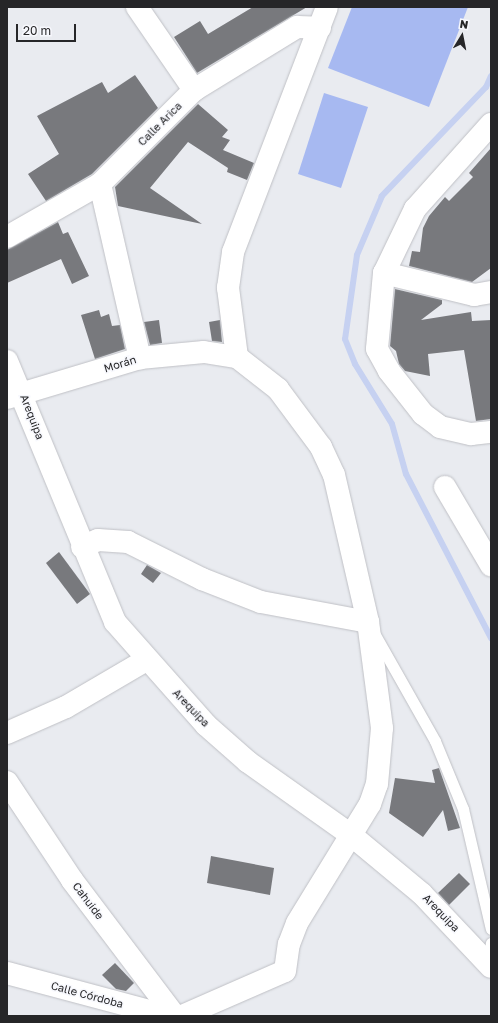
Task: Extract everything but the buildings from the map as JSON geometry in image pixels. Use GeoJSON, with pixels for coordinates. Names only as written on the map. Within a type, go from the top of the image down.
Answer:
{"type":"FeatureCollection","features":[{"type":"Feature","properties":{"kind":"street"},"geometry":{"type":"LineString","coordinates":[[137,7],[194,90]]}},
{"type":"Feature","properties":{"kind":"street"},"geometry":{"type":"LineString","coordinates":[[182,1016],[285,970],[289,944],[297,923],[370,804],[380,759],[382,728],[368,622],[343,508],[321,447],[278,389],[237,358],[228,288],[233,252],[327,7]]}},
{"type":"Feature","properties":{"kind":"street","name":"Calle Arica"},"geometry":{"type":"LineString","coordinates":[[7,237],[100,184],[194,90],[297,27],[320,28]]}},
{"type":"Feature","properties":{"kind":"street"},"geometry":{"type":"LineString","coordinates":[[491,124],[415,209],[384,273],[377,349],[389,371],[423,414],[440,426],[471,434],[491,432]]}},
{"type":"Feature","properties":{"kind":"street"},"geometry":{"type":"LineString","coordinates":[[100,184],[140,358]]}},
{"type":"Feature","properties":{"kind":"street"},"geometry":{"type":"LineString","coordinates":[[384,273],[482,293],[491,280]]}},
{"type":"Feature","properties":{"kind":"street","name":"Morán"},"geometry":{"type":"LineString","coordinates":[[15,396],[140,358],[204,352],[237,358]]}},
{"type":"Feature","properties":{"kind":"street","name":"Arequipa"},"geometry":{"type":"LineString","coordinates":[[7,361],[15,396],[115,622],[146,660],[206,725],[248,762],[350,835],[422,894],[490,966]]}},
{"type":"Feature","properties":{"kind":"street"},"geometry":{"type":"LineString","coordinates":[[445,487],[491,565]]}},
{"type":"Feature","properties":{"kind":"street"},"geometry":{"type":"LineString","coordinates":[[82,547],[98,540],[128,542],[202,579],[261,602],[368,622]]}},
{"type":"Feature","properties":{"kind":"street"},"geometry":{"type":"LineString","coordinates":[[7,733],[66,707],[146,660]]}},
{"type":"Feature","properties":{"kind":"street","name":"Cahuide"},"geometry":{"type":"LineString","coordinates":[[7,782],[72,880],[175,1016]]}},
{"type":"Feature","properties":{"kind":"street","name":"Calle Córdoba"},"geometry":{"type":"LineString","coordinates":[[7,974],[168,1016]]}},
{"type":"Feature","properties":{"kind":"lane"},"geometry":{"type":"LineString","coordinates":[[368,622],[434,741],[463,809],[491,929]]}},
{"type":"Feature","properties":{"kind":"lane"},"geometry":{"type":"LineString","coordinates":[[490,966],[491,943]]}},
{"type":"Feature","properties":{"kind":"shaded area"},"geometry":{"type":"Polygon","coordinates":[[[352,7],[468,7],[429,107],[328,68],[352,7]]]}},
{"type":"Feature","properties":{"kind":"shaded area"},"geometry":{"type":"Polygon","coordinates":[[[324,93],[368,107],[341,188],[298,174],[324,93]]]}},
{"type":"Feature","properties":{"kind":"waterway"},"geometry":{"type":"LineString","coordinates":[[491,76],[486,87],[382,196],[357,255],[345,339],[355,364],[392,424],[406,474],[491,638]]}}]}
